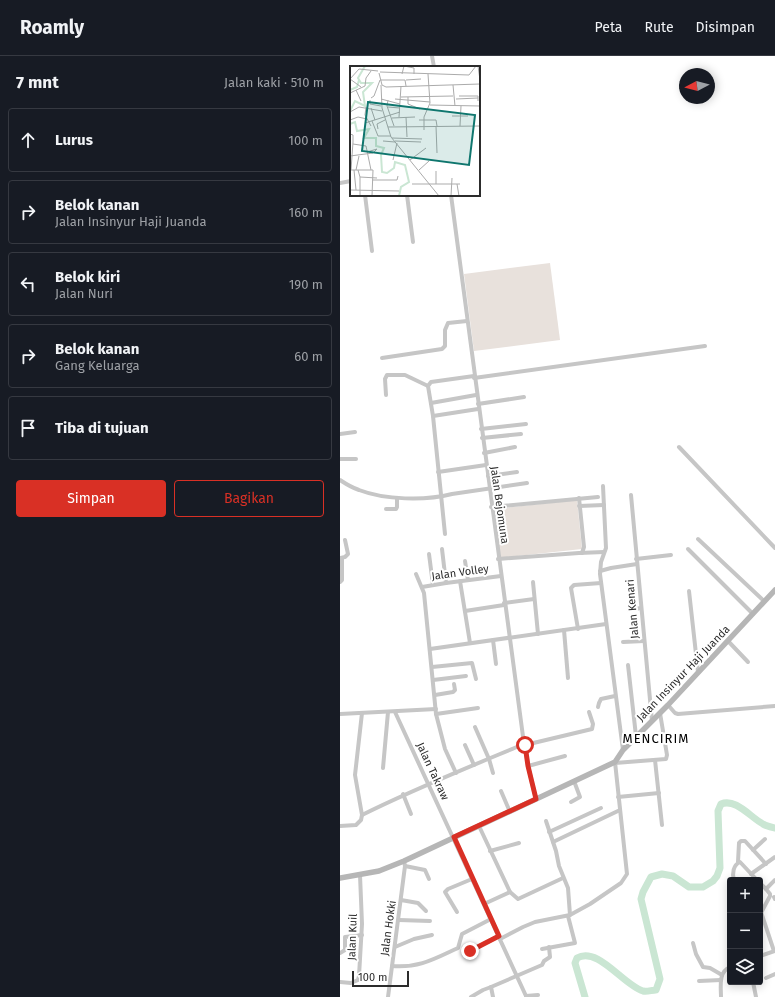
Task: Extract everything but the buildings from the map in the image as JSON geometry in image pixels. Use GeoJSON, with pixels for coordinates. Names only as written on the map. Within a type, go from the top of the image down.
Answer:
{"type":"FeatureCollection","features":[{"type":"Feature","properties":{"kind":"street"},"geometry":{"type":"LineString","coordinates":[[432,56],[434,66]]}},
{"type":"Feature","properties":{"kind":"street"},"geometry":{"type":"LineString","coordinates":[[340,183],[350,181]]}},
{"type":"Feature","properties":{"kind":"street"},"geometry":{"type":"LineString","coordinates":[[365,196],[372,251]]}},
{"type":"Feature","properties":{"kind":"street"},"geometry":{"type":"LineString","coordinates":[[407,196],[413,242]]}},
{"type":"Feature","properties":{"kind":"street","name":"Jalan Bejomuna"},"geometry":{"type":"LineString","coordinates":[[451,196],[504,604],[524,744],[536,799]]}},
{"type":"Feature","properties":{"kind":"street"},"geometry":{"type":"LineString","coordinates":[[382,358],[442,349],[445,346],[445,330],[448,323],[467,321]]}},
{"type":"Feature","properties":{"kind":"street"},"geometry":{"type":"LineString","coordinates":[[428,386],[431,382],[705,346]]}},
{"type":"Feature","properties":{"kind":"street"},"geometry":{"type":"LineString","coordinates":[[386,395],[385,379],[387,375],[405,375],[428,386]]}},
{"type":"Feature","properties":{"kind":"street"},"geometry":{"type":"LineString","coordinates":[[428,386],[433,416],[445,534]]}},
{"type":"Feature","properties":{"kind":"street"},"geometry":{"type":"LineString","coordinates":[[431,403],[476,395]]}},
{"type":"Feature","properties":{"kind":"street"},"geometry":{"type":"LineString","coordinates":[[478,404],[524,397]]}},
{"type":"Feature","properties":{"kind":"street"},"geometry":{"type":"LineString","coordinates":[[433,416],[478,409]]}},
{"type":"Feature","properties":{"kind":"street"},"geometry":{"type":"LineString","coordinates":[[481,429],[526,424]]}},
{"type":"Feature","properties":{"kind":"street"},"geometry":{"type":"LineString","coordinates":[[340,434],[355,432]]}},
{"type":"Feature","properties":{"kind":"street"},"geometry":{"type":"LineString","coordinates":[[482,438],[521,434]]}},
{"type":"Feature","properties":{"kind":"street"},"geometry":{"type":"LineString","coordinates":[[484,453],[515,447]]}},
{"type":"Feature","properties":{"kind":"street"},"geometry":{"type":"LineString","coordinates":[[679,447],[775,548]]}},
{"type":"Feature","properties":{"kind":"street"},"geometry":{"type":"LineString","coordinates":[[340,459],[356,458]]}},
{"type":"Feature","properties":{"kind":"street"},"geometry":{"type":"LineString","coordinates":[[438,472],[486,465]]}},
{"type":"Feature","properties":{"kind":"street"},"geometry":{"type":"LineString","coordinates":[[488,476],[517,472]]}},
{"type":"Feature","properties":{"kind":"street"},"geometry":{"type":"LineString","coordinates":[[340,480],[358,490],[368,493],[408,499],[441,497],[527,483]]}},
{"type":"Feature","properties":{"kind":"street"},"geometry":{"type":"LineString","coordinates":[[603,486],[606,548],[600,571],[622,750]]}},
{"type":"Feature","properties":{"kind":"street","name":"Jalan Kenari"},"geometry":{"type":"LineString","coordinates":[[631,495],[652,720]]}},
{"type":"Feature","properties":{"kind":"street"},"geometry":{"type":"LineString","coordinates":[[492,507],[598,497]]}},
{"type":"Feature","properties":{"kind":"street"},"geometry":{"type":"LineString","coordinates":[[386,509],[396,509],[397,498]]}},
{"type":"Feature","properties":{"kind":"street"},"geometry":{"type":"LineString","coordinates":[[579,498],[584,547],[582,553]]}},
{"type":"Feature","properties":{"kind":"street"},"geometry":{"type":"LineString","coordinates":[[579,506],[604,505]]}},
{"type":"Feature","properties":{"kind":"street"},"geometry":{"type":"LineString","coordinates":[[698,539],[764,601]]}},
{"type":"Feature","properties":{"kind":"street"},"geometry":{"type":"LineString","coordinates":[[340,582],[342,580],[341,558],[347,556],[348,554],[345,540]]}},
{"type":"Feature","properties":{"kind":"street"},"geometry":{"type":"LineString","coordinates":[[442,549],[446,583]]}},
{"type":"Feature","properties":{"kind":"street"},"geometry":{"type":"LineString","coordinates":[[688,549],[753,614]]}},
{"type":"Feature","properties":{"kind":"street"},"geometry":{"type":"LineString","coordinates":[[498,559],[604,552]]}},
{"type":"Feature","properties":{"kind":"street"},"geometry":{"type":"LineString","coordinates":[[429,554],[433,585]]}},
{"type":"Feature","properties":{"kind":"street"},"geometry":{"type":"LineString","coordinates":[[636,558],[671,555]]}},
{"type":"Feature","properties":{"kind":"street"},"geometry":{"type":"LineString","coordinates":[[465,561],[468,580]]}},
{"type":"Feature","properties":{"kind":"street"},"geometry":{"type":"LineString","coordinates":[[600,571],[637,564]]}},
{"type":"Feature","properties":{"kind":"street"},"geometry":{"type":"LineString","coordinates":[[416,574],[422,587],[436,714],[445,749],[456,773]]}},
{"type":"Feature","properties":{"kind":"street","name":"Jalan Volley"},"geometry":{"type":"LineString","coordinates":[[422,587],[501,576]]}},
{"type":"Feature","properties":{"kind":"street"},"geometry":{"type":"LineString","coordinates":[[460,581],[470,643]]}},
{"type":"Feature","properties":{"kind":"street"},"geometry":{"type":"LineString","coordinates":[[533,582],[538,634]]}},
{"type":"Feature","properties":{"kind":"street"},"geometry":{"type":"LineString","coordinates":[[578,629],[572,586],[601,583]]}},
{"type":"Feature","properties":{"kind":"street","name":"Jalan Insinyur Haji Juanda"},"geometry":{"type":"LineString","coordinates":[[615,763],[622,750],[668,705],[775,590]]}},
{"type":"Feature","properties":{"kind":"street"},"geometry":{"type":"LineString","coordinates":[[688,591],[698,672]]}},
{"type":"Feature","properties":{"kind":"street"},"geometry":{"type":"LineString","coordinates":[[464,611],[534,599]]}},
{"type":"Feature","properties":{"kind":"street"},"geometry":{"type":"LineString","coordinates":[[629,610],[641,608]]}},
{"type":"Feature","properties":{"kind":"street"},"geometry":{"type":"LineString","coordinates":[[430,649],[606,624]]}},
{"type":"Feature","properties":{"kind":"street"},"geometry":{"type":"LineString","coordinates":[[564,630],[568,678]]}},
{"type":"Feature","properties":{"kind":"street"},"geometry":{"type":"LineString","coordinates":[[493,640],[496,664]]}},
{"type":"Feature","properties":{"kind":"street"},"geometry":{"type":"LineString","coordinates":[[728,641],[748,662]]}},
{"type":"Feature","properties":{"kind":"street"},"geometry":{"type":"LineString","coordinates":[[623,642],[644,642]]}},
{"type":"Feature","properties":{"kind":"street"},"geometry":{"type":"LineString","coordinates":[[432,667],[472,663],[476,679]]}},
{"type":"Feature","properties":{"kind":"street"},"geometry":{"type":"LineString","coordinates":[[628,665],[636,736]]}},
{"type":"Feature","properties":{"kind":"street"},"geometry":{"type":"LineString","coordinates":[[433,680],[466,676]]}},
{"type":"Feature","properties":{"kind":"street"},"geometry":{"type":"LineString","coordinates":[[435,695],[453,692],[455,690],[454,684]]}},
{"type":"Feature","properties":{"kind":"street"},"geometry":{"type":"LineString","coordinates":[[598,707],[598,703],[601,699],[615,696]]}},
{"type":"Feature","properties":{"kind":"street"},"geometry":{"type":"LineString","coordinates":[[668,705],[678,714],[775,706]]}},
{"type":"Feature","properties":{"kind":"street"},"geometry":{"type":"LineString","coordinates":[[340,714],[395,712],[436,708]]}},
{"type":"Feature","properties":{"kind":"street"},"geometry":{"type":"LineString","coordinates":[[436,714],[478,708]]}},
{"type":"Feature","properties":{"kind":"street"},"geometry":{"type":"LineString","coordinates":[[384,768],[388,712]]}},
{"type":"Feature","properties":{"kind":"street","name":"Jalan Takraw"},"geometry":{"type":"LineString","coordinates":[[395,712],[454,837],[491,919],[501,946],[526,996]]}},
{"type":"Feature","properties":{"kind":"street"},"geometry":{"type":"LineString","coordinates":[[362,815],[403,794],[429,785],[524,744],[592,729],[593,724],[589,712]]}},
{"type":"Feature","properties":{"kind":"street"},"geometry":{"type":"LineString","coordinates":[[340,826],[356,825],[361,820],[362,815],[355,781],[362,713]]}},
{"type":"Feature","properties":{"kind":"street"},"geometry":{"type":"LineString","coordinates":[[340,878],[360,875],[404,864],[454,837],[615,763],[664,760],[667,758],[660,713]]}},
{"type":"Feature","properties":{"kind":"street"},"geometry":{"type":"LineString","coordinates":[[475,727],[489,759],[493,773]]}},
{"type":"Feature","properties":{"kind":"street"},"geometry":{"type":"LineString","coordinates":[[465,745],[474,765]]}},
{"type":"Feature","properties":{"kind":"street"},"geometry":{"type":"LineString","coordinates":[[528,766],[565,756]]}},
{"type":"Feature","properties":{"kind":"street"},"geometry":{"type":"LineString","coordinates":[[655,760],[662,826]]}},
{"type":"Feature","properties":{"kind":"street"},"geometry":{"type":"LineString","coordinates":[[470,951],[535,922],[569,916],[621,883],[627,874],[615,763]]}},
{"type":"Feature","properties":{"kind":"street"},"geometry":{"type":"LineString","coordinates":[[572,802],[580,797],[574,781]]}},
{"type":"Feature","properties":{"kind":"street"},"geometry":{"type":"LineString","coordinates":[[501,791],[510,812]]}},
{"type":"Feature","properties":{"kind":"street"},"geometry":{"type":"LineString","coordinates":[[618,796],[659,793]]}},
{"type":"Feature","properties":{"kind":"street"},"geometry":{"type":"LineString","coordinates":[[403,794],[411,814]]}},
{"type":"Feature","properties":{"kind":"street"},"geometry":{"type":"LineString","coordinates":[[549,832],[601,808]]}},
{"type":"Feature","properties":{"kind":"street"},"geometry":{"type":"LineString","coordinates":[[553,842],[620,810]]}},
{"type":"Feature","properties":{"kind":"street"},"geometry":{"type":"LineString","coordinates":[[542,949],[575,943],[569,916],[568,888],[563,878],[546,821]]}},
{"type":"Feature","properties":{"kind":"street"},"geometry":{"type":"LineString","coordinates":[[479,826],[510,892],[518,898],[563,878]]}},
{"type":"Feature","properties":{"kind":"street"},"geometry":{"type":"LineString","coordinates":[[753,850],[765,839]]}},
{"type":"Feature","properties":{"kind":"street"},"geometry":{"type":"LineString","coordinates":[[734,877],[734,870],[738,862],[740,842],[745,841],[766,864]]}},
{"type":"Feature","properties":{"kind":"street"},"geometry":{"type":"LineString","coordinates":[[490,851],[518,843]]}},
{"type":"Feature","properties":{"kind":"street"},"geometry":{"type":"LineString","coordinates":[[751,874],[775,857]]}},
{"type":"Feature","properties":{"kind":"street"},"geometry":{"type":"LineString","coordinates":[[738,862],[740,862],[754,877]]}},
{"type":"Feature","properties":{"kind":"street"},"geometry":{"type":"LineString","coordinates":[[404,864],[425,870],[429,879]]}},
{"type":"Feature","properties":{"kind":"street","name":"Jalan Hokki"},"geometry":{"type":"LineString","coordinates":[[388,997],[399,920],[404,864]]}},
{"type":"Feature","properties":{"kind":"street","name":"Jalan Kuil"},"geometry":{"type":"LineString","coordinates":[[340,982],[351,983],[358,980],[359,976],[362,935],[360,875]]}},
{"type":"Feature","properties":{"kind":"street"},"geometry":{"type":"LineString","coordinates":[[457,912],[445,892],[448,889],[472,879]]}},
{"type":"Feature","properties":{"kind":"street"},"geometry":{"type":"LineString","coordinates":[[766,888],[775,880]]}},
{"type":"Feature","properties":{"kind":"street"},"geometry":{"type":"LineString","coordinates":[[763,886],[770,894],[763,907]]}},
{"type":"Feature","properties":{"kind":"street"},"geometry":{"type":"LineString","coordinates":[[484,904],[510,892]]}},
{"type":"Feature","properties":{"kind":"street"},"geometry":{"type":"LineString","coordinates":[[401,900],[418,903],[426,911]]}},
{"type":"Feature","properties":{"kind":"street"},"geometry":{"type":"LineString","coordinates":[[762,913],[774,951],[763,955]]}},
{"type":"Feature","properties":{"kind":"street"},"geometry":{"type":"LineString","coordinates":[[392,966],[407,967],[418,965],[458,948],[462,934],[491,919]]}},
{"type":"Feature","properties":{"kind":"street"},"geometry":{"type":"LineString","coordinates":[[399,920],[430,921]]}},
{"type":"Feature","properties":{"kind":"street"},"geometry":{"type":"LineString","coordinates":[[340,953],[345,950],[345,937],[362,935]]}},
{"type":"Feature","properties":{"kind":"street"},"geometry":{"type":"LineString","coordinates":[[395,947],[414,939],[432,935]]}},
{"type":"Feature","properties":{"kind":"street"},"geometry":{"type":"LineString","coordinates":[[693,942],[696,954],[703,967],[710,968],[721,977]]}},
{"type":"Feature","properties":{"kind":"street"},"geometry":{"type":"LineString","coordinates":[[471,997],[483,990],[491,988],[542,965],[550,956],[549,947]]}},
{"type":"Feature","properties":{"kind":"street"},"geometry":{"type":"LineString","coordinates":[[721,997],[721,977],[727,968]]}},
{"type":"Feature","properties":{"kind":"street"},"geometry":{"type":"LineString","coordinates":[[766,978],[775,974]]}},
{"type":"Feature","properties":{"kind":"street"},"geometry":{"type":"LineString","coordinates":[[699,981],[721,977]]}},
{"type":"Feature","properties":{"kind":"street"},"geometry":{"type":"LineString","coordinates":[[754,985],[756,997]]}},
{"type":"Feature","properties":{"kind":"street"},"geometry":{"type":"LineString","coordinates":[[491,988],[493,997]]}},
{"type":"Feature","properties":{"kind":"street"},"geometry":{"type":"LineString","coordinates":[[526,996],[538,995]]}},
{"type":"Feature","properties":{"kind":"shaded area"},"geometry":{"type":"Polygon","coordinates":[[[550,263],[560,340],[474,351],[464,274],[550,263]]]}},
{"type":"Feature","properties":{"kind":"shaded area"},"geometry":{"type":"Polygon","coordinates":[[[577,500],[582,549],[500,558],[495,509],[577,500]]]}},
{"type":"Feature","properties":{"kind":"waterway"},"geometry":{"type":"LineString","coordinates":[[585,997],[575,963],[577,958],[585,956],[593,957],[602,962],[627,982],[643,991],[656,990],[660,979],[641,899],[643,892],[651,877],[662,874],[673,876],[689,887],[703,887],[713,881],[720,868],[718,811],[721,804],[727,803],[737,806],[763,824],[775,828]]}},
{"type":"Feature","properties":{"kind":"district","name":"MENCIRIM"},"geometry":{"type":"Point","coordinates":[656,738]}},
{"type":"Feature","properties":{"kind":"route"},"geometry":{"type":"LineString","coordinates":[[470,951],[499,936],[454,837],[536,799],[528,766],[525,745]]}}]}
